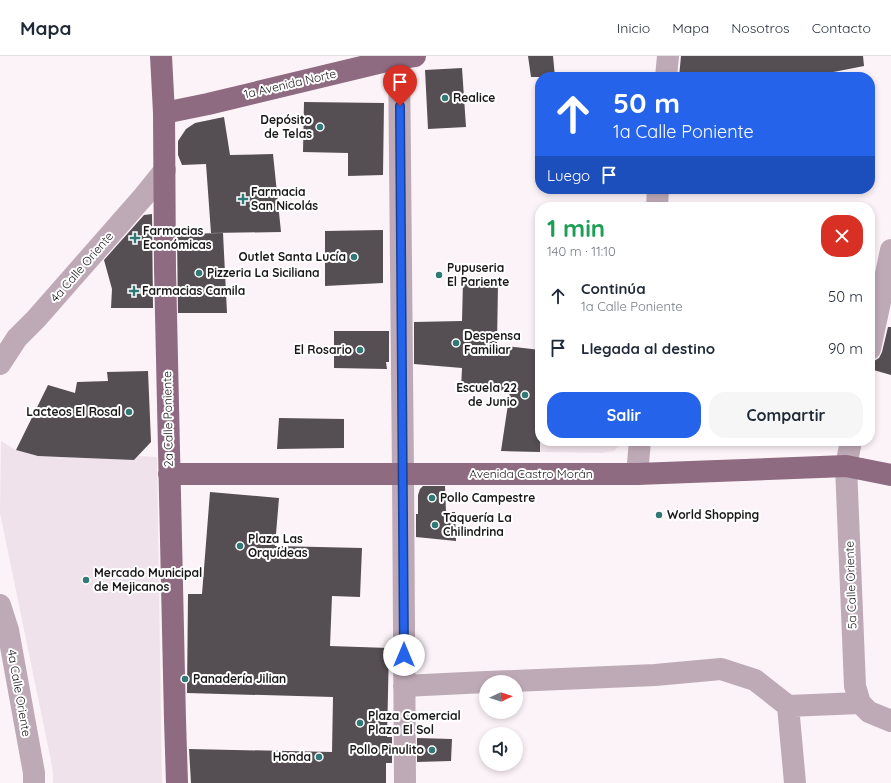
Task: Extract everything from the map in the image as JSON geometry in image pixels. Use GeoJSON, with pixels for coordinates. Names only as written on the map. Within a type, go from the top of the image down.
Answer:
{"type":"FeatureCollection","features":[{"type":"Feature","properties":{"kind":"main road","name":"2a Calle Poniente"},"geometry":{"type":"LineString","coordinates":[[161,56],[164,113],[164,269],[177,783]]}},
{"type":"Feature","properties":{"kind":"main road","name":"1a Avenida Norte"},"geometry":{"type":"LineString","coordinates":[[164,113],[208,104],[404,57]]}},
{"type":"Feature","properties":{"kind":"main road","name":"Avenida Castro Morán"},"geometry":{"type":"LineString","coordinates":[[169,474],[637,474],[846,466],[891,475]]}},
{"type":"Feature","properties":{"kind":"street"},"geometry":{"type":"LineString","coordinates":[[666,72],[668,56]]}},
{"type":"Feature","properties":{"kind":"street"},"geometry":{"type":"LineString","coordinates":[[404,57],[404,783]]}},
{"type":"Feature","properties":{"kind":"street","name":"4a Calle Oriente"},"geometry":{"type":"LineString","coordinates":[[0,364],[17,338],[36,319],[165,170]]}},
{"type":"Feature","properties":{"kind":"street"},"geometry":{"type":"LineString","coordinates":[[875,326],[891,250]]}},
{"type":"Feature","properties":{"kind":"street"},"geometry":{"type":"LineString","coordinates":[[637,474],[640,446]]}},
{"type":"Feature","properties":{"kind":"street","name":"5a Calle Oriente"},"geometry":{"type":"LineString","coordinates":[[850,446],[846,466],[855,686],[860,703]]}},
{"type":"Feature","properties":{"kind":"street","name":"4a Calle Oriente"},"geometry":{"type":"LineString","coordinates":[[0,604],[8,630],[34,773],[34,783]]}},
{"type":"Feature","properties":{"kind":"street"},"geometry":{"type":"LineString","coordinates":[[523,680],[655,675],[721,669],[755,680],[788,706],[860,703],[869,712],[891,721]]}},
{"type":"Feature","properties":{"kind":"street"},"geometry":{"type":"LineString","coordinates":[[404,686],[479,682]]}},
{"type":"Feature","properties":{"kind":"street"},"geometry":{"type":"LineString","coordinates":[[788,706],[795,783]]}},
{"type":"Feature","properties":{"kind":"shaded area","name":"Escuela 22 de Junio"},"geometry":{"type":"Polygon","coordinates":[[[517,347],[535,349],[535,446],[619,446],[614,451],[602,453],[501,451],[517,347]]]}},
{"type":"Feature","properties":{"kind":"shaded area","name":"Mercado Municipal de Mejicanos"},"geometry":{"type":"Polygon","coordinates":[[[1,441],[16,450],[38,456],[134,460],[138,456],[157,457],[162,783],[53,783],[51,761],[0,513],[1,441]]]}},
{"type":"Feature","properties":{"kind":"building"},"geometry":{"type":"Polygon","coordinates":[[[528,56],[553,56],[555,72],[535,72],[535,77],[531,77],[528,56]]]}},
{"type":"Feature","properties":{"kind":"building"},"geometry":{"type":"Polygon","coordinates":[[[681,56],[863,56],[864,66],[833,72],[679,72],[681,56]]]}},
{"type":"Feature","properties":{"kind":"building","name":"Realice"},"geometry":{"type":"Polygon","coordinates":[[[462,68],[466,127],[428,129],[425,70],[462,68]]]}},
{"type":"Feature","properties":{"kind":"building"},"geometry":{"type":"Polygon","coordinates":[[[304,102],[384,103],[383,175],[348,176],[348,153],[303,152],[304,102]]]}},
{"type":"Feature","properties":{"kind":"building","name":"Farmacia San Nicolás"},"geometry":{"type":"Polygon","coordinates":[[[224,117],[230,155],[273,154],[281,232],[211,233],[206,164],[182,165],[178,155],[178,141],[186,129],[195,123],[224,117]]]}},
{"type":"Feature","properties":{"kind":"building"},"geometry":{"type":"Polygon","coordinates":[[[152,214],[153,308],[111,308],[112,289],[104,260],[144,215],[152,214]]]}},
{"type":"Feature","properties":{"kind":"building","name":"Outlet Santa Lucía"},"geometry":{"type":"Polygon","coordinates":[[[383,230],[383,283],[325,286],[325,231],[383,230]]]}},
{"type":"Feature","properties":{"kind":"building","name":"Pizzeria La Siciliana"},"geometry":{"type":"Polygon","coordinates":[[[223,233],[227,313],[178,313],[177,234],[223,233]]]}},
{"type":"Feature","properties":{"kind":"building","name":"Despensa Familiar"},"geometry":{"type":"Polygon","coordinates":[[[463,281],[498,283],[497,345],[535,349],[535,446],[540,446],[540,452],[501,451],[510,391],[461,389],[462,368],[414,364],[414,322],[462,321],[463,281]]]}},
{"type":"Feature","properties":{"kind":"building"},"geometry":{"type":"Polygon","coordinates":[[[888,327],[891,327],[891,375],[875,370],[875,360],[879,358],[882,352],[888,327]]]}},
{"type":"Feature","properties":{"kind":"building","name":"El Rosario"},"geometry":{"type":"Polygon","coordinates":[[[334,331],[389,331],[389,362],[386,362],[387,369],[334,368],[334,331]]]}},
{"type":"Feature","properties":{"kind":"building"},"geometry":{"type":"Polygon","coordinates":[[[148,371],[151,442],[134,460],[38,456],[16,450],[48,385],[75,393],[77,382],[108,381],[107,372],[148,371]]]}},
{"type":"Feature","properties":{"kind":"building"},"geometry":{"type":"Polygon","coordinates":[[[279,418],[344,419],[344,448],[277,449],[279,418]]]}},
{"type":"Feature","properties":{"kind":"building"},"geometry":{"type":"Polygon","coordinates":[[[423,486],[445,486],[446,512],[455,512],[456,541],[416,537],[418,495],[423,486]]]}},
{"type":"Feature","properties":{"kind":"building"},"geometry":{"type":"Polygon","coordinates":[[[210,492],[279,498],[275,546],[362,548],[360,597],[332,596],[330,646],[389,648],[387,737],[392,737],[392,763],[386,763],[386,783],[191,783],[189,749],[332,752],[333,697],[187,693],[188,594],[202,594],[210,492]]]}},
{"type":"Feature","properties":{"kind":"building","name":"Pollo Pinulito"},"geometry":{"type":"Polygon","coordinates":[[[417,738],[452,739],[451,761],[417,762],[417,738]]]}},
{"type":"Feature","properties":{"kind":"place","name":"Realice"},"geometry":{"type":"Point","coordinates":[445,98]}},
{"type":"Feature","properties":{"kind":"place","name":"Depósito de Telas"},"geometry":{"type":"Point","coordinates":[320,127]}},
{"type":"Feature","properties":{"kind":"place","name":"Farmacia San Nicolás"},"geometry":{"type":"Point","coordinates":[243,199]}},
{"type":"Feature","properties":{"kind":"place","name":"Farmacias Económicas"},"geometry":{"type":"Point","coordinates":[135,238]}},
{"type":"Feature","properties":{"kind":"place","name":"Outlet Santa Lucía"},"geometry":{"type":"Point","coordinates":[354,257]}},
{"type":"Feature","properties":{"kind":"place","name":"Pizzeria La Siciliana"},"geometry":{"type":"Point","coordinates":[199,273]}},
{"type":"Feature","properties":{"kind":"place","name":"Pupuseria El Pariente"},"geometry":{"type":"Point","coordinates":[439,275]}},
{"type":"Feature","properties":{"kind":"place","name":"Farmacias Camila"},"geometry":{"type":"Point","coordinates":[134,291]}},
{"type":"Feature","properties":{"kind":"place","name":"Despensa Familiar"},"geometry":{"type":"Point","coordinates":[456,343]}},
{"type":"Feature","properties":{"kind":"place","name":"El Rosario"},"geometry":{"type":"Point","coordinates":[360,350]}},
{"type":"Feature","properties":{"kind":"place","name":"Escuela 22 de Junio"},"geometry":{"type":"Point","coordinates":[525,395]}},
{"type":"Feature","properties":{"kind":"place","name":"Lacteos El Rosal"},"geometry":{"type":"Point","coordinates":[129,412]}},
{"type":"Feature","properties":{"kind":"place","name":"Pollo Campestre"},"geometry":{"type":"Point","coordinates":[432,498]}},
{"type":"Feature","properties":{"kind":"place","name":"World Shopping"},"geometry":{"type":"Point","coordinates":[659,515]}},
{"type":"Feature","properties":{"kind":"place","name":"Taquería La Chilindrina"},"geometry":{"type":"Point","coordinates":[435,525]}},
{"type":"Feature","properties":{"kind":"place","name":"Plaza Las Orquídeas"},"geometry":{"type":"Point","coordinates":[240,546]}},
{"type":"Feature","properties":{"kind":"place","name":"Mercado Municipal de Mejicanos"},"geometry":{"type":"Point","coordinates":[86,580]}},
{"type":"Feature","properties":{"kind":"place","name":"Panadería Jilian"},"geometry":{"type":"Point","coordinates":[185,679]}},
{"type":"Feature","properties":{"kind":"place","name":"Plaza Comercial Plaza El Sol"},"geometry":{"type":"Point","coordinates":[360,723]}},
{"type":"Feature","properties":{"kind":"place","name":"Pollo Pinulito"},"geometry":{"type":"Point","coordinates":[432,750]}},
{"type":"Feature","properties":{"kind":"place","name":"Honda"},"geometry":{"type":"Point","coordinates":[319,757]}},
{"type":"Feature","properties":{"kind":"route"},"geometry":{"type":"LineString","coordinates":[[400,106],[404,655]]}}]}
